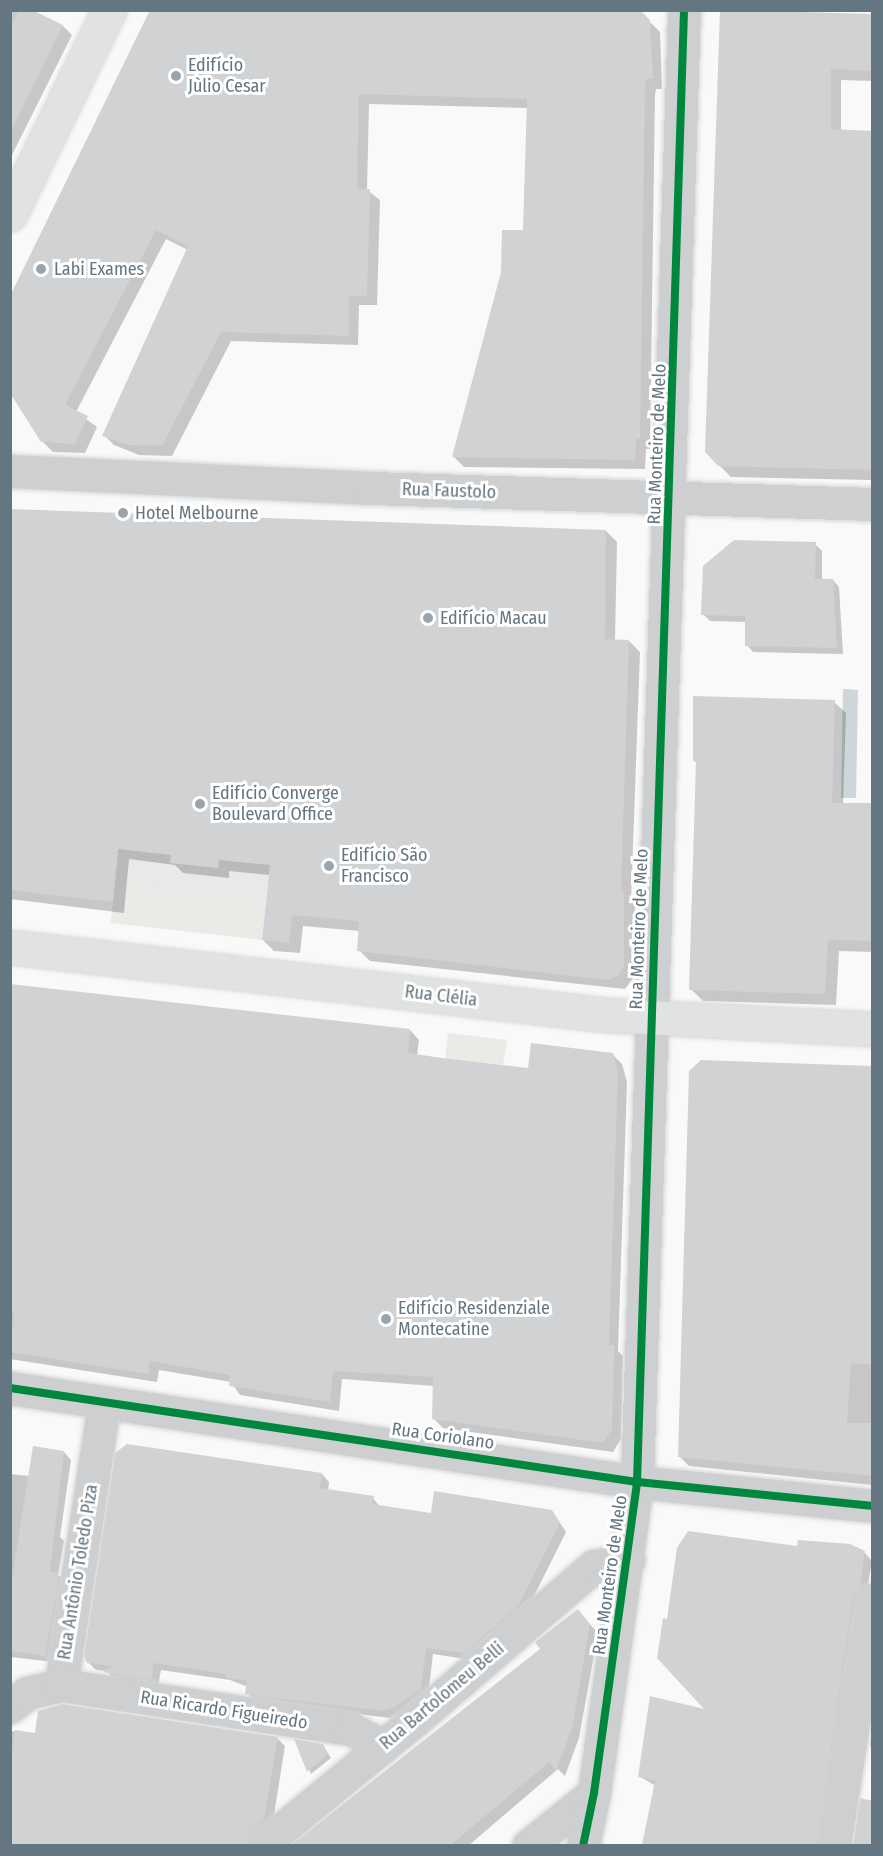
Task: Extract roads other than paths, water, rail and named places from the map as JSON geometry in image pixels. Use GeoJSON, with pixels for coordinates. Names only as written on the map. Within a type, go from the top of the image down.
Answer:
{"type":"FeatureCollection","features":[{"type":"Feature","properties":{"kind":"main road"},"geometry":{"type":"LineString","coordinates":[[10,213],[109,10]]}},
{"type":"Feature","properties":{"kind":"main road","name":"Rua Clélia"},"geometry":{"type":"LineString","coordinates":[[10,947],[651,1018],[873,1029]]}},
{"type":"Feature","properties":{"kind":"street","name":"Rua Monteiro de Melo"},"geometry":{"type":"LineString","coordinates":[[583,1845],[594,1794],[637,1482],[684,10]]}},
{"type":"Feature","properties":{"kind":"street","name":"Rua Faustolo"},"geometry":{"type":"LineString","coordinates":[[15,464],[670,498],[873,504]]}},
{"type":"Feature","properties":{"kind":"street","name":"Rua Coriolano"},"geometry":{"type":"LineString","coordinates":[[10,1388],[637,1482],[873,1506]]}},
{"type":"Feature","properties":{"kind":"street","name":"Rua Antônio Toledo Piza"},"geometry":{"type":"LineString","coordinates":[[10,1707],[27,1693],[61,1685],[104,1403]]}},
{"type":"Feature","properties":{"kind":"street","name":"Rua Bartolomeu Belli"},"geometry":{"type":"LineString","coordinates":[[261,1845],[383,1746],[594,1566],[628,1560]]}},
{"type":"Feature","properties":{"kind":"street"},"geometry":{"type":"LineString","coordinates":[[834,1845],[873,1600]]}},
{"type":"Feature","properties":{"kind":"street","name":"Rua Ricardo Figueiredo"},"geometry":{"type":"LineString","coordinates":[[61,1685],[351,1729],[383,1746]]}},
{"type":"Feature","properties":{"kind":"street"},"geometry":{"type":"LineString","coordinates":[[528,1845],[594,1794]]}},
{"type":"Feature","properties":{"kind":"place","name":"Edifício Jùlio Cesar"},"geometry":{"type":"Point","coordinates":[176,76]}},
{"type":"Feature","properties":{"kind":"place","name":"Labi Exames"},"geometry":{"type":"Point","coordinates":[41,269]}},
{"type":"Feature","properties":{"kind":"place","name":"Hotel Melbourne"},"geometry":{"type":"Point","coordinates":[123,513]}},
{"type":"Feature","properties":{"kind":"place","name":"Edifício Macau"},"geometry":{"type":"Point","coordinates":[428,618]}},
{"type":"Feature","properties":{"kind":"place","name":"Edifício Converge Boulevard Office"},"geometry":{"type":"Point","coordinates":[200,804]}},
{"type":"Feature","properties":{"kind":"place","name":"Edifício São Francisco"},"geometry":{"type":"Point","coordinates":[329,866]}},
{"type":"Feature","properties":{"kind":"place","name":"Edifício Residenziale Montecatine"},"geometry":{"type":"Point","coordinates":[386,1319]}}]}
